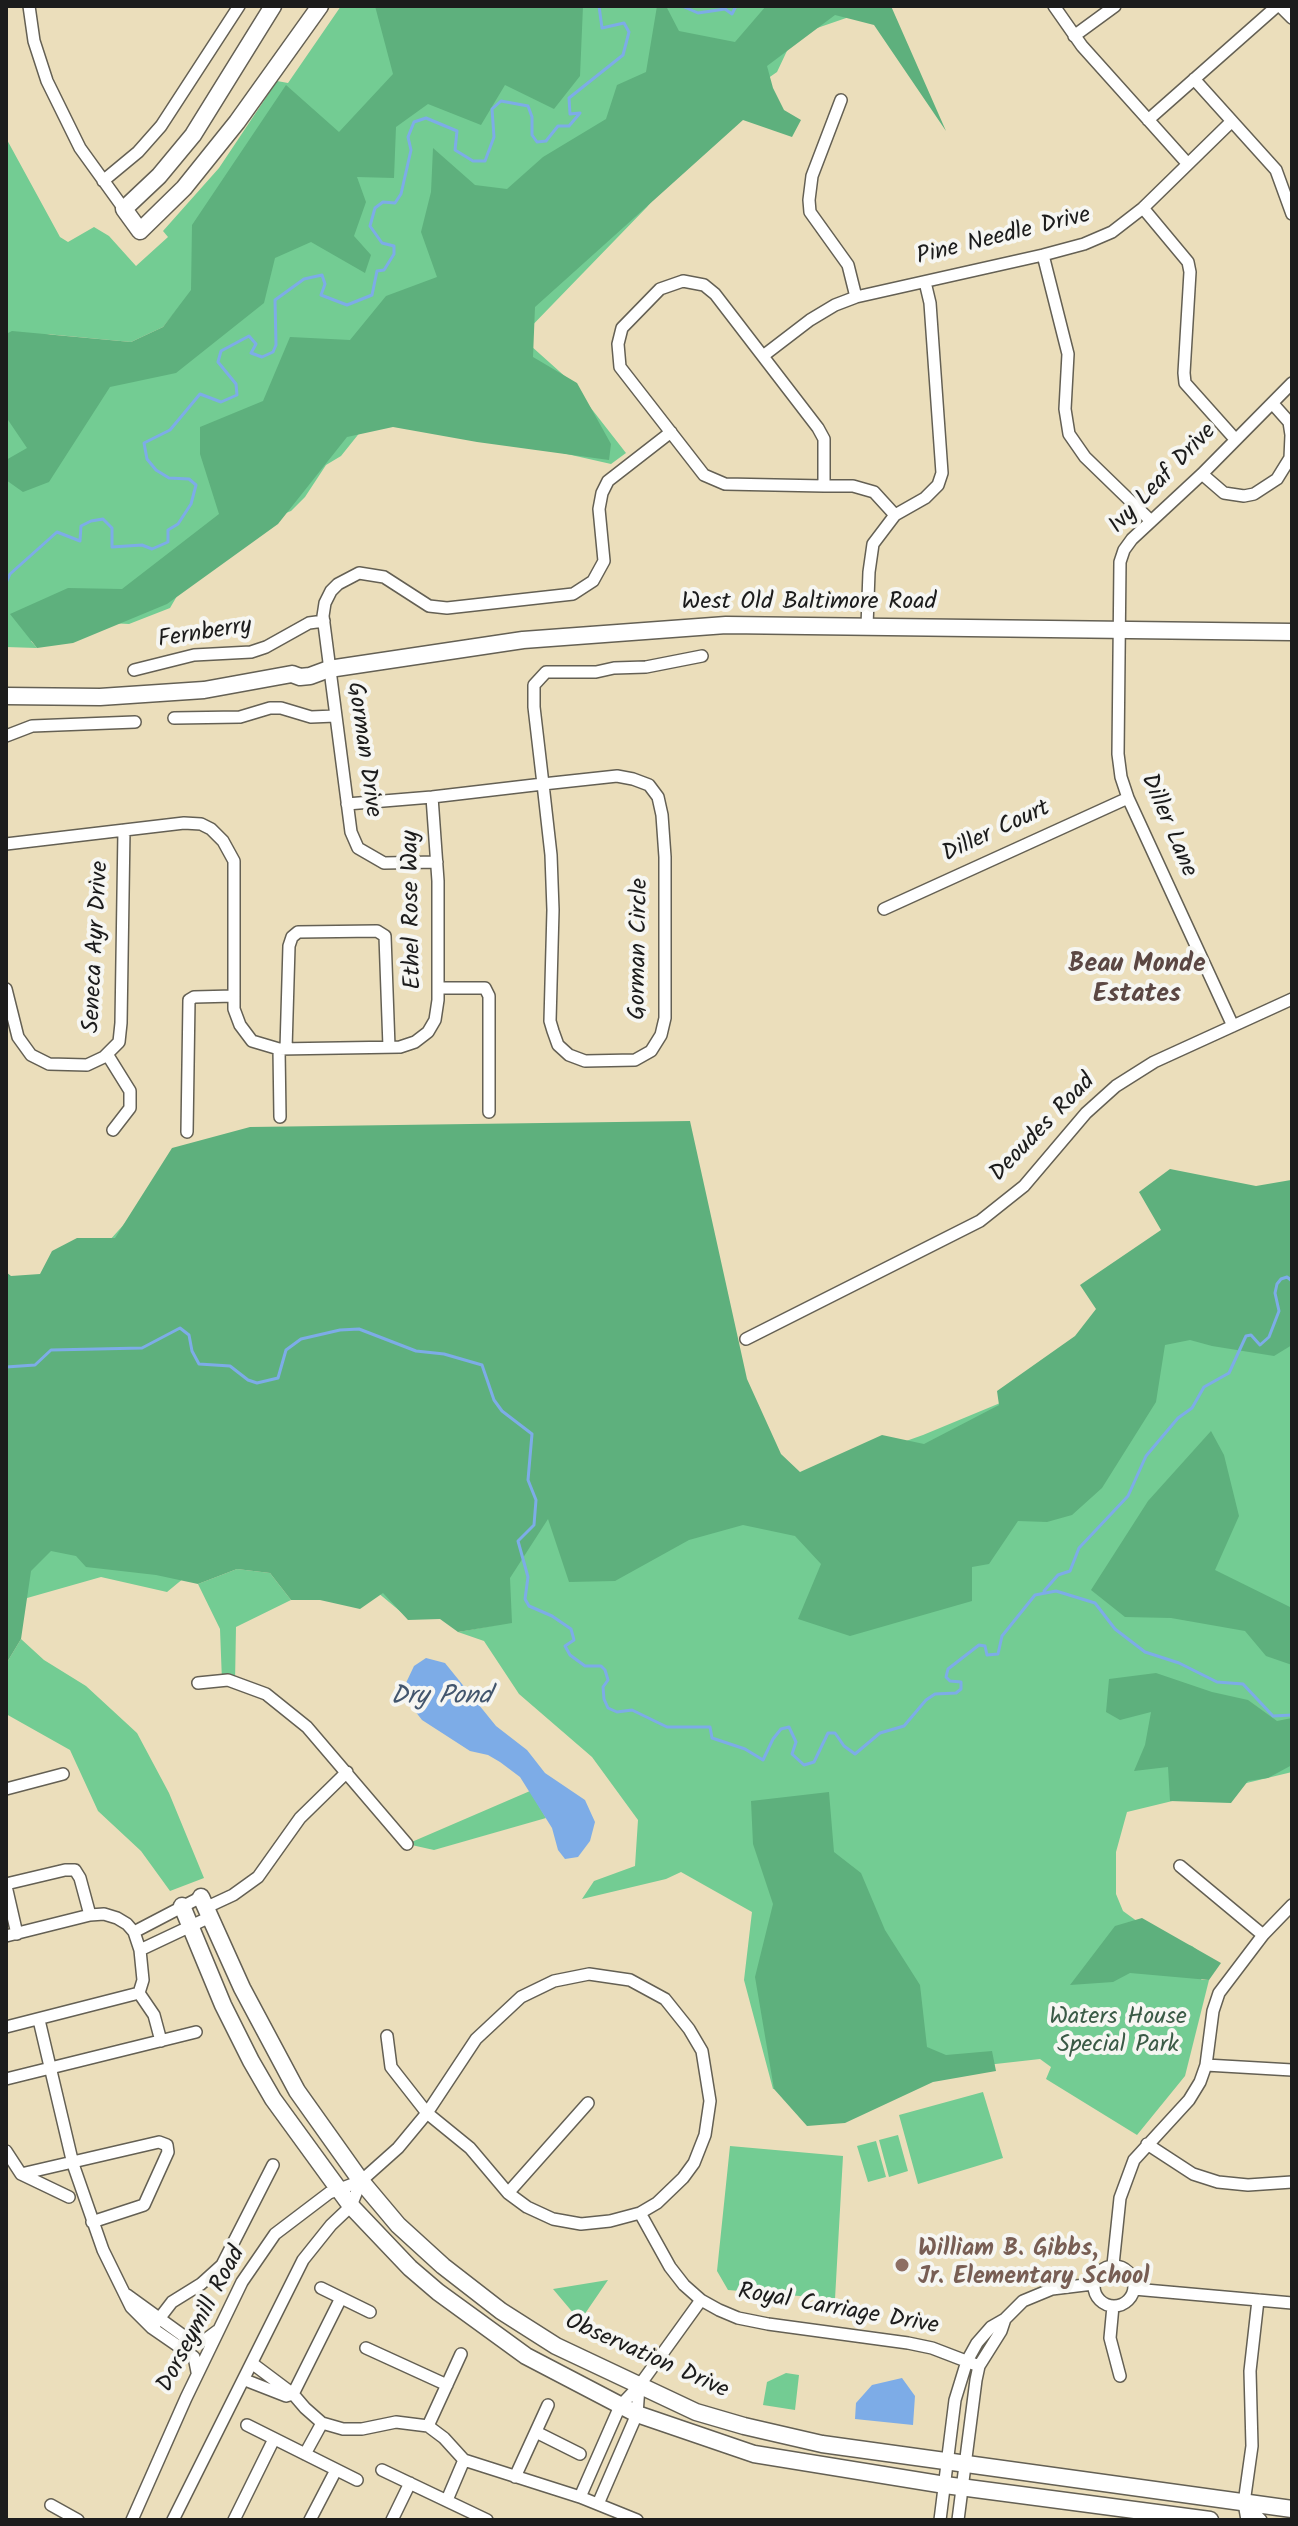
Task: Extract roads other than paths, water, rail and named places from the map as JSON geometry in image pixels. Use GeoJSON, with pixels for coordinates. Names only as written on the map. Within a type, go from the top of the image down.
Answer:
{"type":"FeatureCollection","features":[{"type":"Feature","properties":{"kind":"street"},"geometry":{"type":"LineString","coordinates":[[29,6],[34,41],[47,81],[80,148],[140,231],[184,188],[237,122],[320,6]]}},
{"type":"Feature","properties":{"kind":"street"},"geometry":{"type":"LineString","coordinates":[[103,181],[138,152],[161,126],[239,6]]}},
{"type":"Feature","properties":{"kind":"street"},"geometry":{"type":"LineString","coordinates":[[124,209],[159,176],[193,135],[273,6]]}},
{"type":"Feature","properties":{"kind":"street"},"geometry":{"type":"LineString","coordinates":[[1054,6],[1074,36],[1187,163]]}},
{"type":"Feature","properties":{"kind":"street"},"geometry":{"type":"LineString","coordinates":[[1074,36],[1115,6]]}},
{"type":"Feature","properties":{"kind":"street"},"geometry":{"type":"LineString","coordinates":[[1148,120],[1278,6],[1292,18]]}},
{"type":"Feature","properties":{"kind":"street"},"geometry":{"type":"LineString","coordinates":[[1194,79],[1276,170],[1292,214]]}},
{"type":"Feature","properties":{"kind":"street"},"geometry":{"type":"LineString","coordinates":[[841,100],[812,176],[809,200],[811,214],[848,265],[856,297]]}},
{"type":"Feature","properties":{"kind":"street","name":"Pine Needle Drive"},"geometry":{"type":"LineString","coordinates":[[763,356],[810,320],[856,297],[1043,255],[1084,244],[1112,232],[1143,208],[1231,122]]}},
{"type":"Feature","properties":{"kind":"street"},"geometry":{"type":"LineString","coordinates":[[1143,208],[1188,262],[1185,383],[1235,439]]}},
{"type":"Feature","properties":{"kind":"street"},"geometry":{"type":"LineString","coordinates":[[1043,255],[1068,354],[1065,409],[1069,434],[1085,457],[1151,521]]}},
{"type":"Feature","properties":{"kind":"street"},"geometry":{"type":"LineString","coordinates":[[824,486],[824,439],[715,294],[704,285],[683,281],[660,289],[622,328],[618,344],[620,367],[704,475],[725,484],[824,486],[853,486],[874,492],[895,515]]}},
{"type":"Feature","properties":{"kind":"street"},"geometry":{"type":"LineString","coordinates":[[867,626],[873,544],[895,515],[925,498],[938,485],[942,473],[930,303],[925,282]]}},
{"type":"Feature","properties":{"kind":"street","name":"Ivy Leaf Drive"},"geometry":{"type":"LineString","coordinates":[[1118,630],[1120,562],[1124,550],[1292,383]]}},
{"type":"Feature","properties":{"kind":"street"},"geometry":{"type":"LineString","coordinates":[[1202,474],[1224,493],[1244,496],[1254,494],[1277,479],[1290,458],[1291,435],[1289,422],[1273,404]]}},
{"type":"Feature","properties":{"kind":"street"},"geometry":{"type":"LineString","coordinates":[[324,621],[325,603],[331,591],[359,573],[384,577],[429,606],[447,608],[573,594],[593,581],[604,561],[599,509],[608,481],[671,432]]}},
{"type":"Feature","properties":{"kind":"street","name":"Gorman Drive"},"geometry":{"type":"LineString","coordinates":[[324,621],[351,832],[358,848],[384,863],[437,862]]}},
{"type":"Feature","properties":{"kind":"street","name":"Fernberry"},"geometry":{"type":"LineString","coordinates":[[134,670],[194,655],[222,651],[251,652],[309,623],[324,621]]}},
{"type":"Feature","properties":{"kind":"street","name":"West Old Baltimore Road"},"geometry":{"type":"LineString","coordinates":[[6,696],[100,697],[204,690],[292,674],[302,667],[329,669],[523,640],[726,625],[1292,632]]}},
{"type":"Feature","properties":{"kind":"street","name":"Diller Lane"},"geometry":{"type":"LineString","coordinates":[[1118,630],[1118,754],[1128,798],[1233,1026]]}},
{"type":"Feature","properties":{"kind":"street"},"geometry":{"type":"LineString","coordinates":[[543,784],[533,693],[538,677],[546,672],[596,672],[646,667],[702,656]]}},
{"type":"Feature","properties":{"kind":"street"},"geometry":{"type":"LineString","coordinates":[[174,718],[240,717],[270,708],[311,717],[335,716]]}},
{"type":"Feature","properties":{"kind":"street"},"geometry":{"type":"LineString","coordinates":[[6,736],[32,726],[135,722]]}},
{"type":"Feature","properties":{"kind":"street","name":"Gorman Circle"},"geometry":{"type":"LineString","coordinates":[[347,804],[617,776],[649,785],[658,797],[662,815],[665,857],[665,1018],[661,1035],[651,1051],[635,1060],[585,1061],[569,1055],[558,1045],[555,1037],[550,1021],[551,855],[543,784]]}},
{"type":"Feature","properties":{"kind":"street","name":"Ethel Rose Way"},"geometry":{"type":"LineString","coordinates":[[6,844],[184,823],[201,824],[223,841],[234,861],[234,1009],[240,1025],[252,1041],[283,1049],[389,1047],[415,1042],[428,1032],[435,1020],[439,988],[437,862],[432,797]]}},
{"type":"Feature","properties":{"kind":"street","name":"Diller Court"},"geometry":{"type":"LineString","coordinates":[[884,909],[1128,798]]}},
{"type":"Feature","properties":{"kind":"street","name":"Seneca Ayr Drive"},"geometry":{"type":"LineString","coordinates":[[6,989],[18,1037],[31,1055],[49,1064],[87,1065],[107,1054],[119,1042],[124,830]]}},
{"type":"Feature","properties":{"kind":"street"},"geometry":{"type":"LineString","coordinates":[[280,1117],[289,946],[298,932],[377,931],[385,936],[389,1047]]}},
{"type":"Feature","properties":{"kind":"street"},"geometry":{"type":"LineString","coordinates":[[439,988],[485,988],[489,996],[489,1112]]}},
{"type":"Feature","properties":{"kind":"street"},"geometry":{"type":"LineString","coordinates":[[187,1132],[189,1000],[194,997],[234,996]]}},
{"type":"Feature","properties":{"kind":"street","name":"Deoudes Road"},"geometry":{"type":"LineString","coordinates":[[746,1339],[980,1221],[1024,1186],[1086,1113],[1116,1086],[1154,1062],[1292,999]]}},
{"type":"Feature","properties":{"kind":"street"},"geometry":{"type":"LineString","coordinates":[[107,1054],[130,1091],[130,1108],[113,1130]]}},
{"type":"Feature","properties":{"kind":"street"},"geometry":{"type":"LineString","coordinates":[[198,1683],[228,1680],[266,1694],[307,1727],[407,1844]]}},
{"type":"Feature","properties":{"kind":"street"},"geometry":{"type":"LineString","coordinates":[[134,1932],[182,1906],[205,1907],[233,1895],[258,1877],[300,1818],[347,1772]]}},
{"type":"Feature","properties":{"kind":"street"},"geometry":{"type":"LineString","coordinates":[[6,1789],[63,1774]]}},
{"type":"Feature","properties":{"kind":"street"},"geometry":{"type":"LineString","coordinates":[[1180,1866],[1263,1935]]}},
{"type":"Feature","properties":{"kind":"street"},"geometry":{"type":"LineString","coordinates":[[90,1915],[75,1870],[6,1885],[12,1935],[90,1915],[104,1914],[127,1924],[134,1932],[140,1950],[143,1980],[139,1993]]}},
{"type":"Feature","properties":{"kind":"street"},"geometry":{"type":"LineString","coordinates":[[1113,2265],[1120,2198],[1134,2160],[1189,2100],[1206,2065],[1213,2011],[1219,1993],[1263,1935],[1292,1905]]}},
{"type":"Feature","properties":{"kind":"street","name":"Observation Drive"},"geometry":{"type":"LineString","coordinates":[[182,1906],[223,2005],[251,2061],[273,2099],[351,2206],[410,2268],[526,2356],[637,2414],[754,2454],[945,2485],[1210,2520]]}},
{"type":"Feature","properties":{"kind":"street"},"geometry":{"type":"LineString","coordinates":[[140,1950],[191,1925],[205,1907]]}},
{"type":"Feature","properties":{"kind":"street","name":"Observation Drive"},"geometry":{"type":"LineString","coordinates":[[205,1907],[242,1988],[297,2091],[361,2181],[398,2225],[443,2266],[501,2311],[556,2346],[696,2412],[822,2444],[1292,2509]]}},
{"type":"Feature","properties":{"kind":"street"},"geometry":{"type":"LineString","coordinates":[[387,2036],[391,2067],[427,2113],[470,2148],[508,2193],[527,2207],[553,2219],[581,2224],[610,2221],[640,2213],[672,2191],[694,2163],[705,2135],[710,2101],[702,2051],[665,1999],[630,1980],[589,1974],[554,1981],[521,1997],[476,2039],[427,2113]]}},
{"type":"Feature","properties":{"kind":"street"},"geometry":{"type":"LineString","coordinates":[[6,2027],[139,1993]]}},
{"type":"Feature","properties":{"kind":"street"},"geometry":{"type":"LineString","coordinates":[[139,1993],[154,2015],[161,2041]]}},
{"type":"Feature","properties":{"kind":"street"},"geometry":{"type":"LineString","coordinates":[[39,2020],[73,2164],[103,2250],[131,2307],[194,2357],[196,2376]]}},
{"type":"Feature","properties":{"kind":"street"},"geometry":{"type":"LineString","coordinates":[[6,2079],[196,2032]]}},
{"type":"Feature","properties":{"kind":"street"},"geometry":{"type":"LineString","coordinates":[[1206,2065],[1292,2070]]}},
{"type":"Feature","properties":{"kind":"street"},"geometry":{"type":"LineString","coordinates":[[508,2193],[588,2103]]}},
{"type":"Feature","properties":{"kind":"street","name":"Dorseymill Road"},"geometry":{"type":"LineString","coordinates":[[132,2520],[242,2282],[275,2234],[329,2193],[361,2181],[398,2148],[427,2113]]}},
{"type":"Feature","properties":{"kind":"street"},"geometry":{"type":"LineString","coordinates":[[21,2174],[159,2142],[167,2145],[168,2152],[144,2205],[92,2222]]}},
{"type":"Feature","properties":{"kind":"street"},"geometry":{"type":"LineString","coordinates":[[1147,2144],[1193,2174],[1218,2182],[1248,2185],[1292,2182]]}},
{"type":"Feature","properties":{"kind":"street"},"geometry":{"type":"LineString","coordinates":[[6,2151],[21,2174],[69,2197]]}},
{"type":"Feature","properties":{"kind":"street"},"geometry":{"type":"LineString","coordinates":[[156,2324],[172,2302],[201,2284],[222,2265],[273,2165]]}},
{"type":"Feature","properties":{"kind":"street","name":"Dorseymill Road"},"geometry":{"type":"LineString","coordinates":[[173,2520],[303,2260],[351,2206],[361,2181]]}},
{"type":"Feature","properties":{"kind":"street","name":"Royal Carriage Drive"},"geometry":{"type":"LineString","coordinates":[[640,2213],[670,2267],[684,2285],[701,2300],[738,2318],[908,2343],[979,2366]]}},
{"type":"Feature","properties":{"kind":"street"},"geometry":{"type":"LineString","coordinates":[[1113,2265],[1121,2266],[1128,2272],[1134,2289],[1126,2303],[1113,2306],[1099,2301],[1093,2284],[1101,2270],[1113,2265]]}},
{"type":"Feature","properties":{"kind":"street"},"geometry":{"type":"LineString","coordinates":[[940,2520],[955,2400],[967,2361],[991,2327],[1005,2319],[1023,2301],[1038,2294],[1093,2284]]}},
{"type":"Feature","properties":{"kind":"street"},"geometry":{"type":"LineString","coordinates":[[321,2288],[370,2312]]}},
{"type":"Feature","properties":{"kind":"street"},"geometry":{"type":"LineString","coordinates":[[1134,2289],[1292,2303]]}},
{"type":"Feature","properties":{"kind":"street"},"geometry":{"type":"LineString","coordinates":[[245,2380],[286,2396],[293,2394],[341,2298]]}},
{"type":"Feature","properties":{"kind":"street"},"geometry":{"type":"LineString","coordinates":[[580,2497],[620,2406],[639,2386],[701,2300]]}},
{"type":"Feature","properties":{"kind":"street"},"geometry":{"type":"LineString","coordinates":[[1247,2520],[1244,2503],[1252,2446],[1250,2371],[1258,2300]]}},
{"type":"Feature","properties":{"kind":"street"},"geometry":{"type":"LineString","coordinates":[[1113,2306],[1110,2338],[1120,2376]]}},
{"type":"Feature","properties":{"kind":"street"},"geometry":{"type":"LineString","coordinates":[[958,2520],[979,2366],[1005,2319]]}},
{"type":"Feature","properties":{"kind":"street"},"geometry":{"type":"LineString","coordinates":[[156,2324],[197,2341],[205,2340],[219,2331]]}},
{"type":"Feature","properties":{"kind":"street"},"geometry":{"type":"LineString","coordinates":[[366,2348],[447,2385]]}},
{"type":"Feature","properties":{"kind":"street"},"geometry":{"type":"LineString","coordinates":[[428,2426],[461,2354]]}},
{"type":"Feature","properties":{"kind":"street"},"geometry":{"type":"LineString","coordinates":[[253,2364],[293,2394],[322,2423],[343,2429],[362,2429],[396,2422],[428,2426],[464,2460],[580,2497],[637,2520]]}},
{"type":"Feature","properties":{"kind":"street"},"geometry":{"type":"LineString","coordinates":[[598,2504],[637,2414],[639,2386]]}},
{"type":"Feature","properties":{"kind":"street"},"geometry":{"type":"LineString","coordinates":[[515,2477],[548,2405]]}},
{"type":"Feature","properties":{"kind":"street"},"geometry":{"type":"LineString","coordinates":[[305,2454],[322,2423]]}},
{"type":"Feature","properties":{"kind":"street"},"geometry":{"type":"LineString","coordinates":[[247,2425],[357,2480]]}},
{"type":"Feature","properties":{"kind":"street"},"geometry":{"type":"LineString","coordinates":[[536,2432],[580,2454]]}},
{"type":"Feature","properties":{"kind":"street"},"geometry":{"type":"LineString","coordinates":[[234,2520],[274,2439]]}},
{"type":"Feature","properties":{"kind":"street"},"geometry":{"type":"LineString","coordinates":[[447,2500],[464,2460]]}},
{"type":"Feature","properties":{"kind":"street"},"geometry":{"type":"LineString","coordinates":[[310,2520],[336,2470]]}},
{"type":"Feature","properties":{"kind":"street"},"geometry":{"type":"LineString","coordinates":[[382,2470],[447,2500],[472,2517],[487,2520]]}},
{"type":"Feature","properties":{"kind":"street"},"geometry":{"type":"LineString","coordinates":[[392,2520],[410,2483]]}},
{"type":"Feature","properties":{"kind":"street"},"geometry":{"type":"LineString","coordinates":[[1244,2503],[1261,2520]]}},
{"type":"Feature","properties":{"kind":"street"},"geometry":{"type":"LineString","coordinates":[[66,2520],[51,2505],[78,2520]]}},
{"type":"Feature","properties":{"kind":"water","name":"Dry Pond"},"geometry":{"type":"Polygon","coordinates":[[[426,1658],[445,1663],[496,1726],[527,1750],[545,1773],[585,1800],[595,1822],[590,1841],[578,1857],[565,1859],[558,1850],[552,1828],[520,1777],[488,1755],[470,1751],[422,1720],[408,1702],[405,1685],[414,1666],[426,1658]]]}},
{"type":"Feature","properties":{"kind":"water"},"geometry":{"type":"Polygon","coordinates":[[[902,2378],[915,2396],[913,2425],[855,2419],[856,2403],[872,2385],[902,2378]]]}},
{"type":"Feature","properties":{"kind":"waterway"},"geometry":{"type":"LineString","coordinates":[[6,583],[10,574],[57,532],[80,541],[81,526],[91,521],[103,519],[112,528],[112,547],[142,545],[152,549],[168,542],[168,530],[178,524],[191,504],[196,485],[189,479],[169,478],[156,470],[147,459],[144,443],[170,430],[200,394],[221,402],[237,395],[236,384],[218,362],[221,351],[249,336],[256,344],[251,353],[262,357],[273,352],[276,345],[275,300],[304,279],[322,275],[325,284],[321,295],[347,305],[372,295],[377,271],[384,270],[394,254],[394,246],[382,243],[370,226],[375,208],[383,202],[395,203],[401,194],[411,150],[408,137],[414,122],[426,118],[457,131],[455,150],[473,161],[485,161],[494,137],[492,109],[501,101],[528,106],[532,117],[532,135],[537,142],[546,141],[558,126],[569,126],[580,113],[570,114],[569,98],[623,55],[629,32],[624,23],[602,28],[599,6]]}},
{"type":"Feature","properties":{"kind":"waterway"},"geometry":{"type":"LineString","coordinates":[[682,6],[698,13],[725,9],[732,14],[736,6]]}},
{"type":"Feature","properties":{"kind":"waterway"},"geometry":{"type":"LineString","coordinates":[[1044,1591],[1058,1575],[1070,1571],[1079,1548],[1128,1496],[1146,1456],[1178,1418],[1192,1408],[1204,1387],[1229,1373],[1246,1336],[1251,1335],[1260,1345],[1269,1337],[1279,1311],[1275,1293],[1277,1284],[1287,1277],[1292,1281]]}},
{"type":"Feature","properties":{"kind":"waterway"},"geometry":{"type":"LineString","coordinates":[[6,1367],[35,1365],[51,1350],[142,1348],[180,1328],[189,1335],[199,1364],[230,1366],[257,1383],[278,1378],[286,1350],[301,1339],[340,1330],[359,1329],[416,1351],[444,1354],[482,1365],[494,1400],[502,1411],[532,1434],[528,1480],[536,1500],[534,1525],[518,1541],[528,1577],[525,1599],[529,1606],[571,1629],[574,1640],[565,1646],[570,1655],[585,1666],[601,1666],[605,1670],[608,1680],[603,1687],[608,1708],[617,1712],[632,1710],[667,1727],[710,1727],[712,1738],[745,1749],[763,1760],[773,1739],[781,1729],[789,1727],[796,1742],[792,1754],[804,1765],[814,1762],[828,1733],[835,1733],[844,1746],[855,1754],[880,1733],[904,1726],[935,1694],[956,1693],[961,1689],[961,1682],[950,1681],[946,1677],[948,1669],[979,1645],[985,1646],[987,1655],[998,1654],[1002,1636],[1035,1595],[1056,1591],[1095,1603],[1115,1629],[1145,1652],[1179,1663],[1217,1682],[1243,1684],[1273,1716],[1292,1715]]}},
{"type":"Feature","properties":{"kind":"place","name":"William B. Gibbs, Jr. Elementary School"},"geometry":{"type":"Point","coordinates":[902,2265]}},
{"type":"Feature","properties":{"kind":"district","name":"Beau Monde Estates"},"geometry":{"type":"Point","coordinates":[1137,982]}},
{"type":"Feature","properties":{"kind":"park label","name":"Waters House Special Park"},"geometry":{"type":"Point","coordinates":[1118,2033]}}]}
